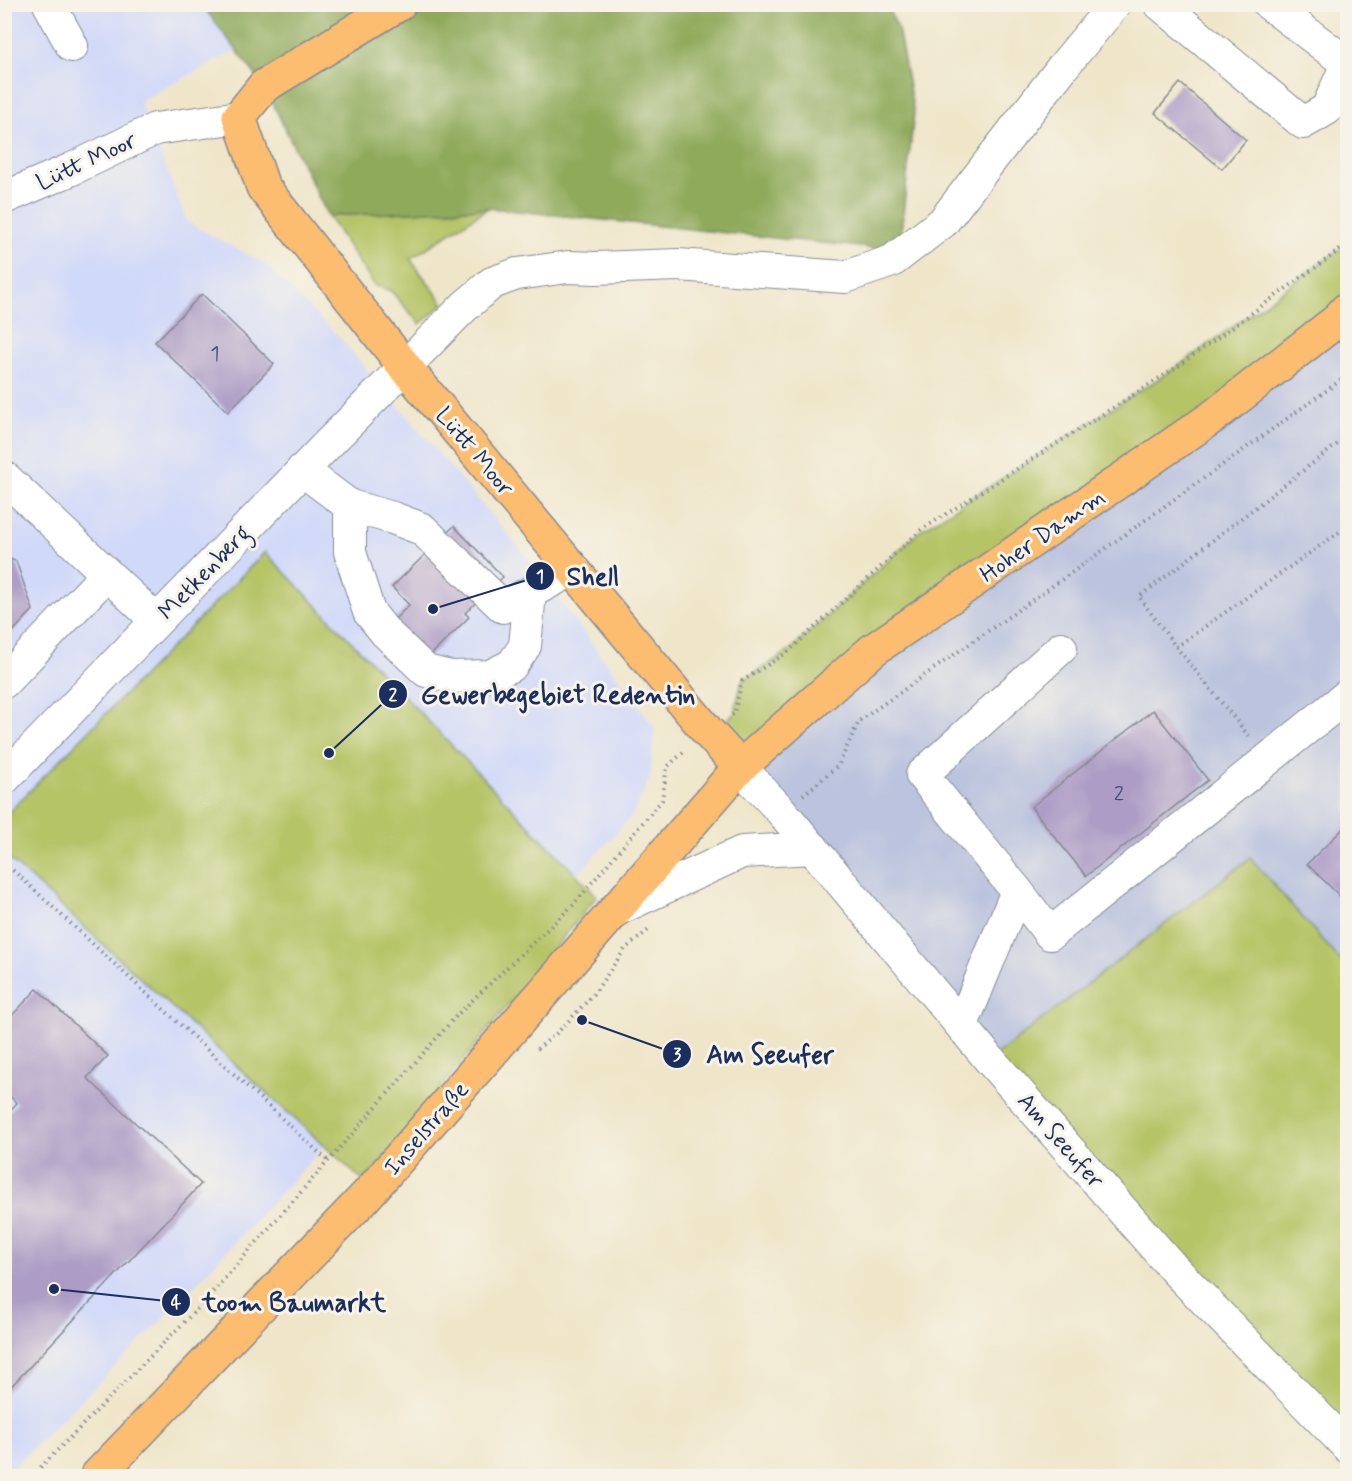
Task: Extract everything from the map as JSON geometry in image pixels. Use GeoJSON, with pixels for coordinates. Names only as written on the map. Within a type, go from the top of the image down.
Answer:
{"type":"FeatureCollection","features":[{"type":"Feature","properties":{"kind":"main road"},"geometry":{"type":"LineString","coordinates":[[239,117],[264,86],[399,4]]}},
{"type":"Feature","properties":{"kind":"main road","name":"Lütt Moor"},"geometry":{"type":"LineString","coordinates":[[239,117],[263,187],[405,367],[708,732],[740,767]]}},
{"type":"Feature","properties":{"kind":"main road","name":"Hoher Damm"},"geometry":{"type":"LineString","coordinates":[[740,767],[873,650],[1214,416],[1335,322],[1347,308]]}},
{"type":"Feature","properties":{"kind":"main road","name":"Inselstraße"},"geometry":{"type":"LineString","coordinates":[[98,1476],[366,1196],[740,767]]}},
{"type":"Feature","properties":{"kind":"street"},"geometry":{"type":"LineString","coordinates":[[49,4],[72,46]]}},
{"type":"Feature","properties":{"kind":"street","name":"Metkenberg"},"geometry":{"type":"LineString","coordinates":[[4,779],[302,470],[464,307],[492,283],[517,274],[568,267],[678,265],[845,277],[892,261],[943,222],[1062,68],[1115,4]]}},
{"type":"Feature","properties":{"kind":"street"},"geometry":{"type":"LineString","coordinates":[[1160,4],[1303,123],[1328,109],[1347,64],[1269,4]]}},
{"type":"Feature","properties":{"kind":"street","name":"Lütt Moor"},"geometry":{"type":"LineString","coordinates":[[4,198],[72,169],[155,129],[239,117]]}},
{"type":"Feature","properties":{"kind":"street"},"geometry":{"type":"LineString","coordinates":[[302,470],[350,506],[422,529],[503,607],[574,570]]}},
{"type":"Feature","properties":{"kind":"street"},"geometry":{"type":"LineString","coordinates":[[4,477],[156,620]]}},
{"type":"Feature","properties":{"kind":"street"},"geometry":{"type":"LineString","coordinates":[[350,506],[350,552],[369,612],[386,633],[426,671],[451,677],[490,676],[512,664],[525,646],[530,593]]}},
{"type":"Feature","properties":{"kind":"street"},"geometry":{"type":"LineString","coordinates":[[4,682],[107,574]]}},
{"type":"Feature","properties":{"kind":"street"},"geometry":{"type":"LineString","coordinates":[[1061,648],[922,775],[1050,934],[1347,695]]}},
{"type":"Feature","properties":{"kind":"street","name":"Am Seeufer"},"geometry":{"type":"LineString","coordinates":[[740,767],[782,812],[962,1025],[1175,1270],[1347,1447]]}},
{"type":"Feature","properties":{"kind":"street"},"geometry":{"type":"LineString","coordinates":[[614,911],[742,852],[813,848]]}},
{"type":"Feature","properties":{"kind":"street"},"geometry":{"type":"LineString","coordinates":[[962,1025],[1017,891]]}},
{"type":"Feature","properties":{"kind":"path"},"geometry":{"type":"LineString","coordinates":[[32,1476],[203,1303],[458,1014],[573,905],[662,800],[667,766],[734,714],[742,681],[788,652],[921,530],[1177,367],[1347,244]]}},
{"type":"Feature","properties":{"kind":"path"},"geometry":{"type":"LineString","coordinates":[[782,812],[838,766],[859,721],[1074,571],[1347,375]]}},
{"type":"Feature","properties":{"kind":"path"},"geometry":{"type":"LineString","coordinates":[[1268,760],[1176,647],[1139,597],[1347,436]]}},
{"type":"Feature","properties":{"kind":"path"},"geometry":{"type":"LineString","coordinates":[[1176,647],[1347,526]]}},
{"type":"Feature","properties":{"kind":"path"},"geometry":{"type":"LineString","coordinates":[[4,862],[328,1161]]}},
{"type":"Feature","properties":{"kind":"shaded area"},"geometry":{"type":"Polygon","coordinates":[[[5,5],[202,5],[237,50],[140,101],[187,222],[265,264],[341,339],[530,560],[655,728],[650,778],[632,816],[169,1313],[5,1476],[5,5]]]}},
{"type":"Feature","properties":{"kind":"shaded area"},"geometry":{"type":"Polygon","coordinates":[[[1347,308],[1347,968],[1250,858],[990,1060],[740,767],[1347,308]]]}},
{"type":"Feature","properties":{"kind":"green space"},"geometry":{"type":"Polygon","coordinates":[[[202,5],[886,5],[898,28],[914,113],[899,251],[488,208],[328,216],[264,86],[202,5]]]}},
{"type":"Feature","properties":{"kind":"green space"},"geometry":{"type":"Polygon","coordinates":[[[488,208],[410,259],[444,304],[420,324],[391,291],[374,285],[328,216],[488,208]]]}},
{"type":"Feature","properties":{"kind":"green space"},"geometry":{"type":"Polygon","coordinates":[[[1347,244],[1347,308],[740,767],[708,732],[734,714],[742,681],[788,652],[921,530],[1177,367],[1347,244]]]}},
{"type":"Feature","properties":{"kind":"green space"},"geometry":{"type":"Polygon","coordinates":[[[265,552],[597,896],[364,1182],[5,855],[4,817],[265,552]]]}},
{"type":"Feature","properties":{"kind":"green space"},"geometry":{"type":"Polygon","coordinates":[[[1250,858],[1347,968],[1347,1447],[990,1060],[1250,858]]]}},
{"type":"Feature","properties":{"kind":"building"},"geometry":{"type":"Polygon","coordinates":[[[1180,83],[1246,140],[1222,169],[1155,113],[1180,83]]]}},
{"type":"Feature","properties":{"kind":"building"},"geometry":{"type":"Polygon","coordinates":[[[202,294],[274,364],[228,412],[155,342],[202,294]]]}},
{"type":"Feature","properties":{"kind":"building"},"geometry":{"type":"Polygon","coordinates":[[[454,526],[503,577],[465,613],[469,617],[428,658],[393,621],[409,605],[392,587],[454,526]]]}},
{"type":"Feature","properties":{"kind":"building"},"geometry":{"type":"Polygon","coordinates":[[[5,558],[16,561],[33,610],[5,640],[5,558]]]}},
{"type":"Feature","properties":{"kind":"building"},"geometry":{"type":"Polygon","coordinates":[[[1153,710],[1208,780],[1086,876],[1031,807],[1153,710]]]}},
{"type":"Feature","properties":{"kind":"building"},"geometry":{"type":"Polygon","coordinates":[[[1348,824],[1348,904],[1307,864],[1348,824]]]}},
{"type":"Feature","properties":{"kind":"building"},"geometry":{"type":"Polygon","coordinates":[[[37,989],[108,1056],[87,1078],[201,1184],[4,1394],[4,1117],[17,1103],[4,1091],[4,1024],[37,989]]]}},
{"type":"Feature","properties":{"kind":"place","name":"Shell"},"geometry":{"type":"Point","coordinates":[433,609]}},
{"type":"Feature","properties":{"kind":"place","name":"Gewerbegebiet Redentin"},"geometry":{"type":"Point","coordinates":[329,753]}},
{"type":"Feature","properties":{"kind":"place","name":"Am Seeufer"},"geometry":{"type":"Point","coordinates":[582,1020]}},
{"type":"Feature","properties":{"kind":"place","name":"toom Baumarkt"},"geometry":{"type":"Point","coordinates":[54,1289]}}]}
